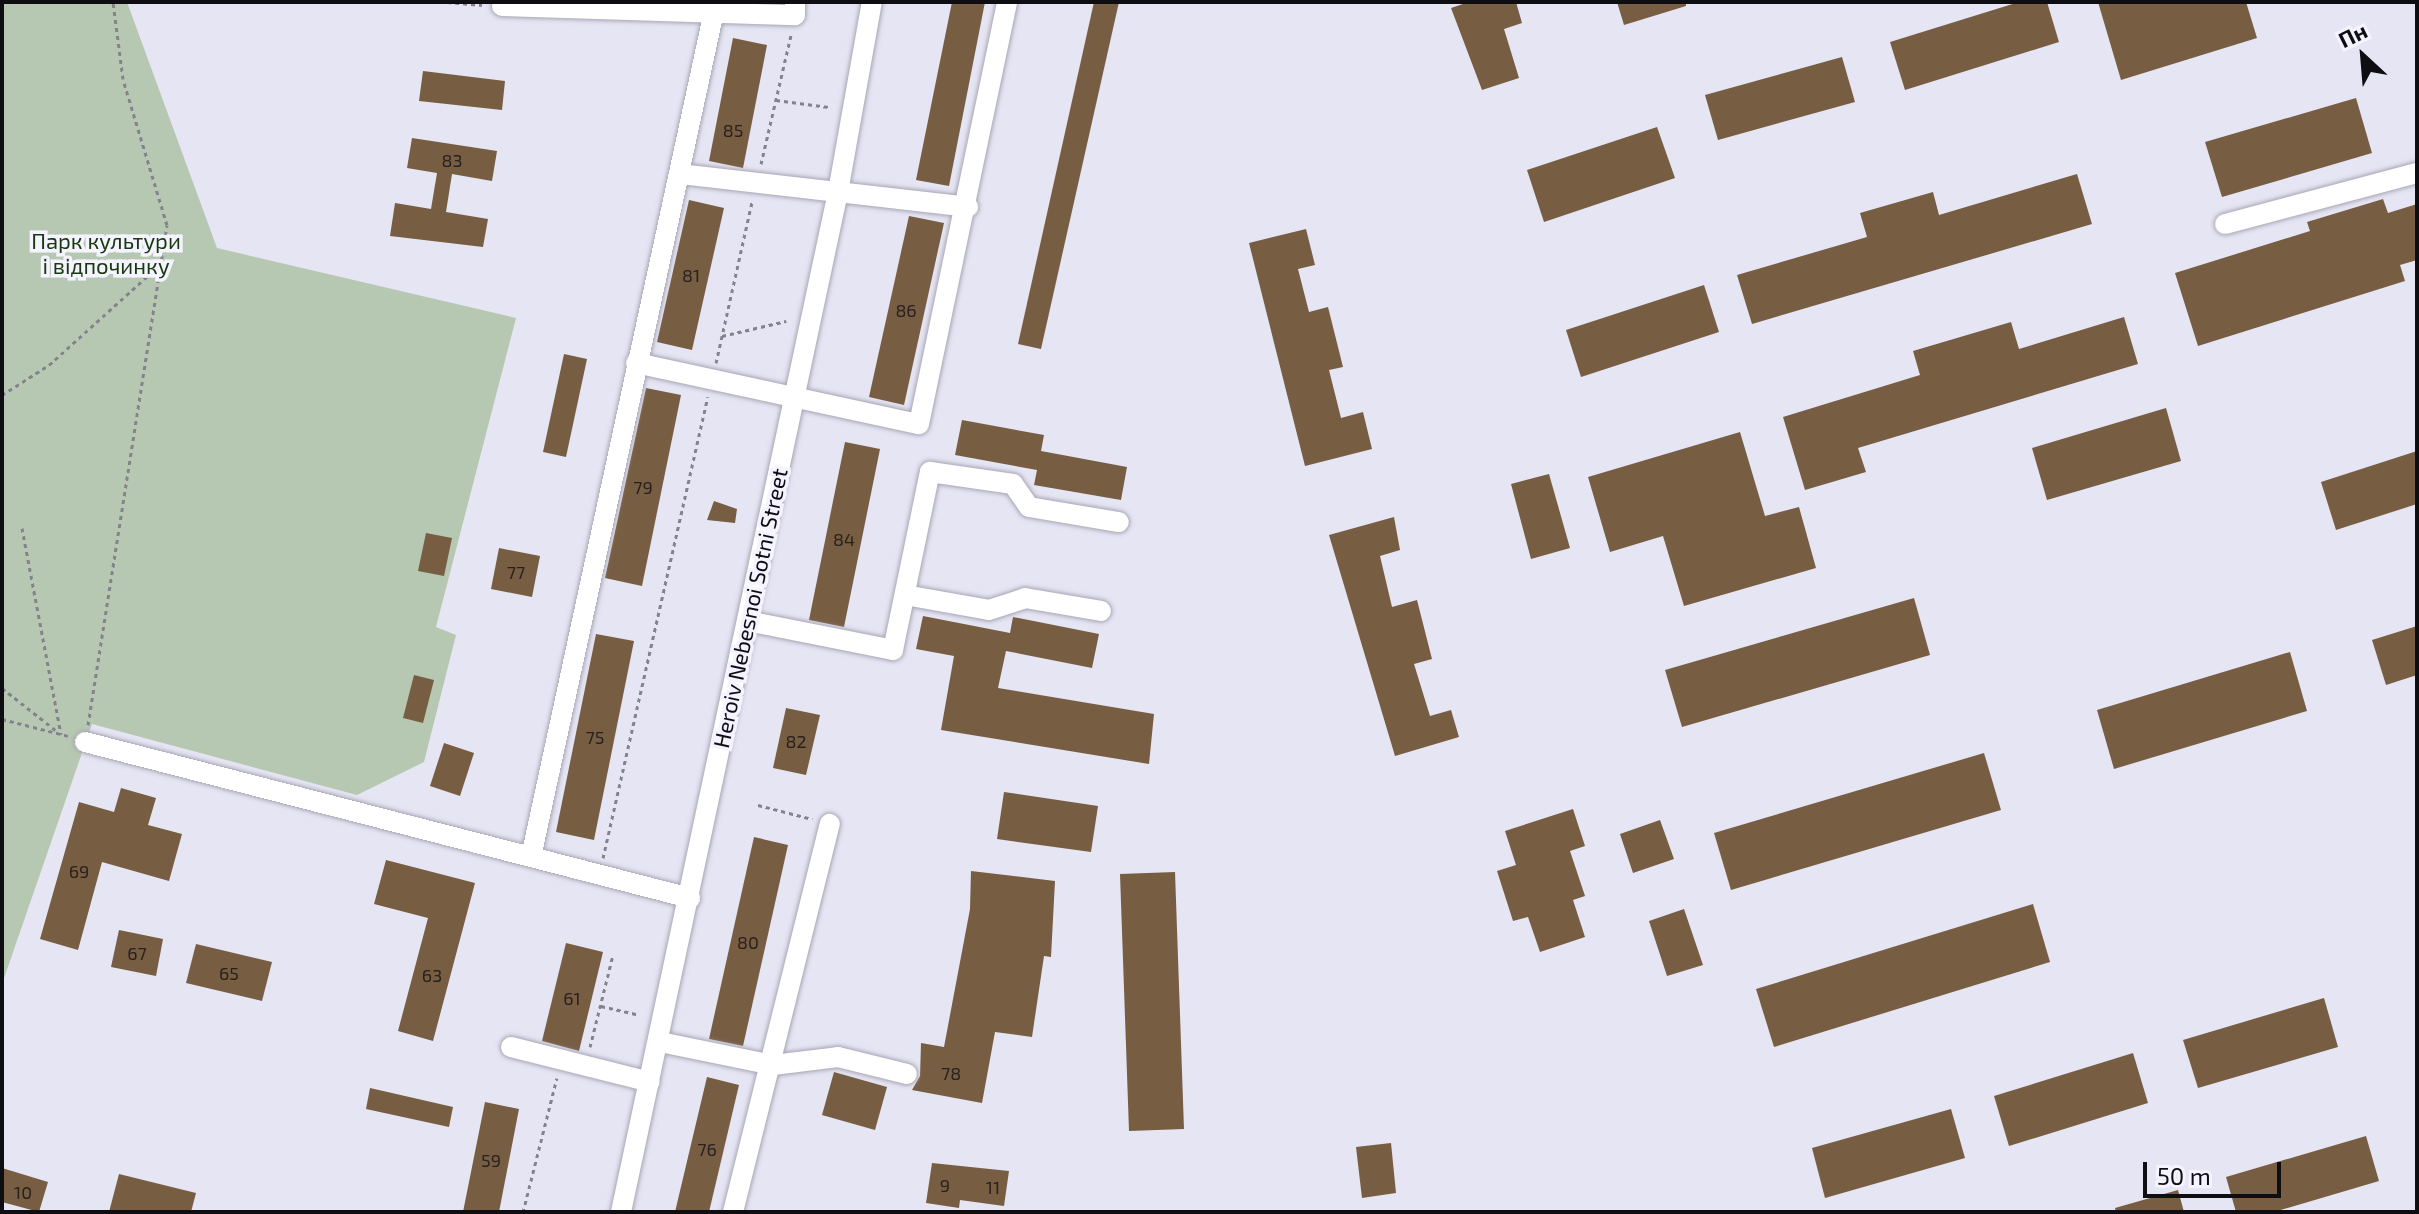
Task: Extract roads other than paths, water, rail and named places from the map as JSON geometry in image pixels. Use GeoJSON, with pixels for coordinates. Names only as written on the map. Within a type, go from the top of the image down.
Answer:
{"type":"FeatureCollection","features":[{"type":"Feature","properties":{"kind":"street","name":"Heroiv Nebesnoi Sotni Street"},"geometry":{"type":"LineString","coordinates":[[621,1212],[660,1042],[838,192],[872,2]]}},
{"type":"Feature","properties":{"kind":"street"},"geometry":{"type":"LineString","coordinates":[[636,363],[919,424],[968,207],[1007,2]]}},
{"type":"Feature","properties":{"kind":"street"},"geometry":{"type":"LineString","coordinates":[[502,6],[795,9]]}},
{"type":"Feature","properties":{"kind":"street"},"geometry":{"type":"LineString","coordinates":[[531,857],[636,363],[716,7]]}},
{"type":"Feature","properties":{"kind":"street"},"geometry":{"type":"LineString","coordinates":[[2225,224],[2417,173]]}},
{"type":"Feature","properties":{"kind":"street"},"geometry":{"type":"LineString","coordinates":[[680,174],[968,207]]}},
{"type":"Feature","properties":{"kind":"street"},"geometry":{"type":"LineString","coordinates":[[747,621],[893,650],[930,472],[1013,484],[1029,507],[1119,522]]}},
{"type":"Feature","properties":{"kind":"street"},"geometry":{"type":"LineString","coordinates":[[905,595],[989,610],[1025,598],[1101,611]]}},
{"type":"Feature","properties":{"kind":"street"},"geometry":{"type":"LineString","coordinates":[[85,742],[690,898]]}},
{"type":"Feature","properties":{"kind":"street"},"geometry":{"type":"LineString","coordinates":[[733,1212],[773,1065],[830,824]]}},
{"type":"Feature","properties":{"kind":"street"},"geometry":{"type":"LineString","coordinates":[[660,1042],[773,1065],[838,1057],[907,1074]]}},
{"type":"Feature","properties":{"kind":"street"},"geometry":{"type":"LineString","coordinates":[[511,1047],[650,1082]]}},
{"type":"Feature","properties":{"kind":"park label","name":"Парк культури і відпочинку"},"geometry":{"type":"Point","coordinates":[106,252]}}]}
